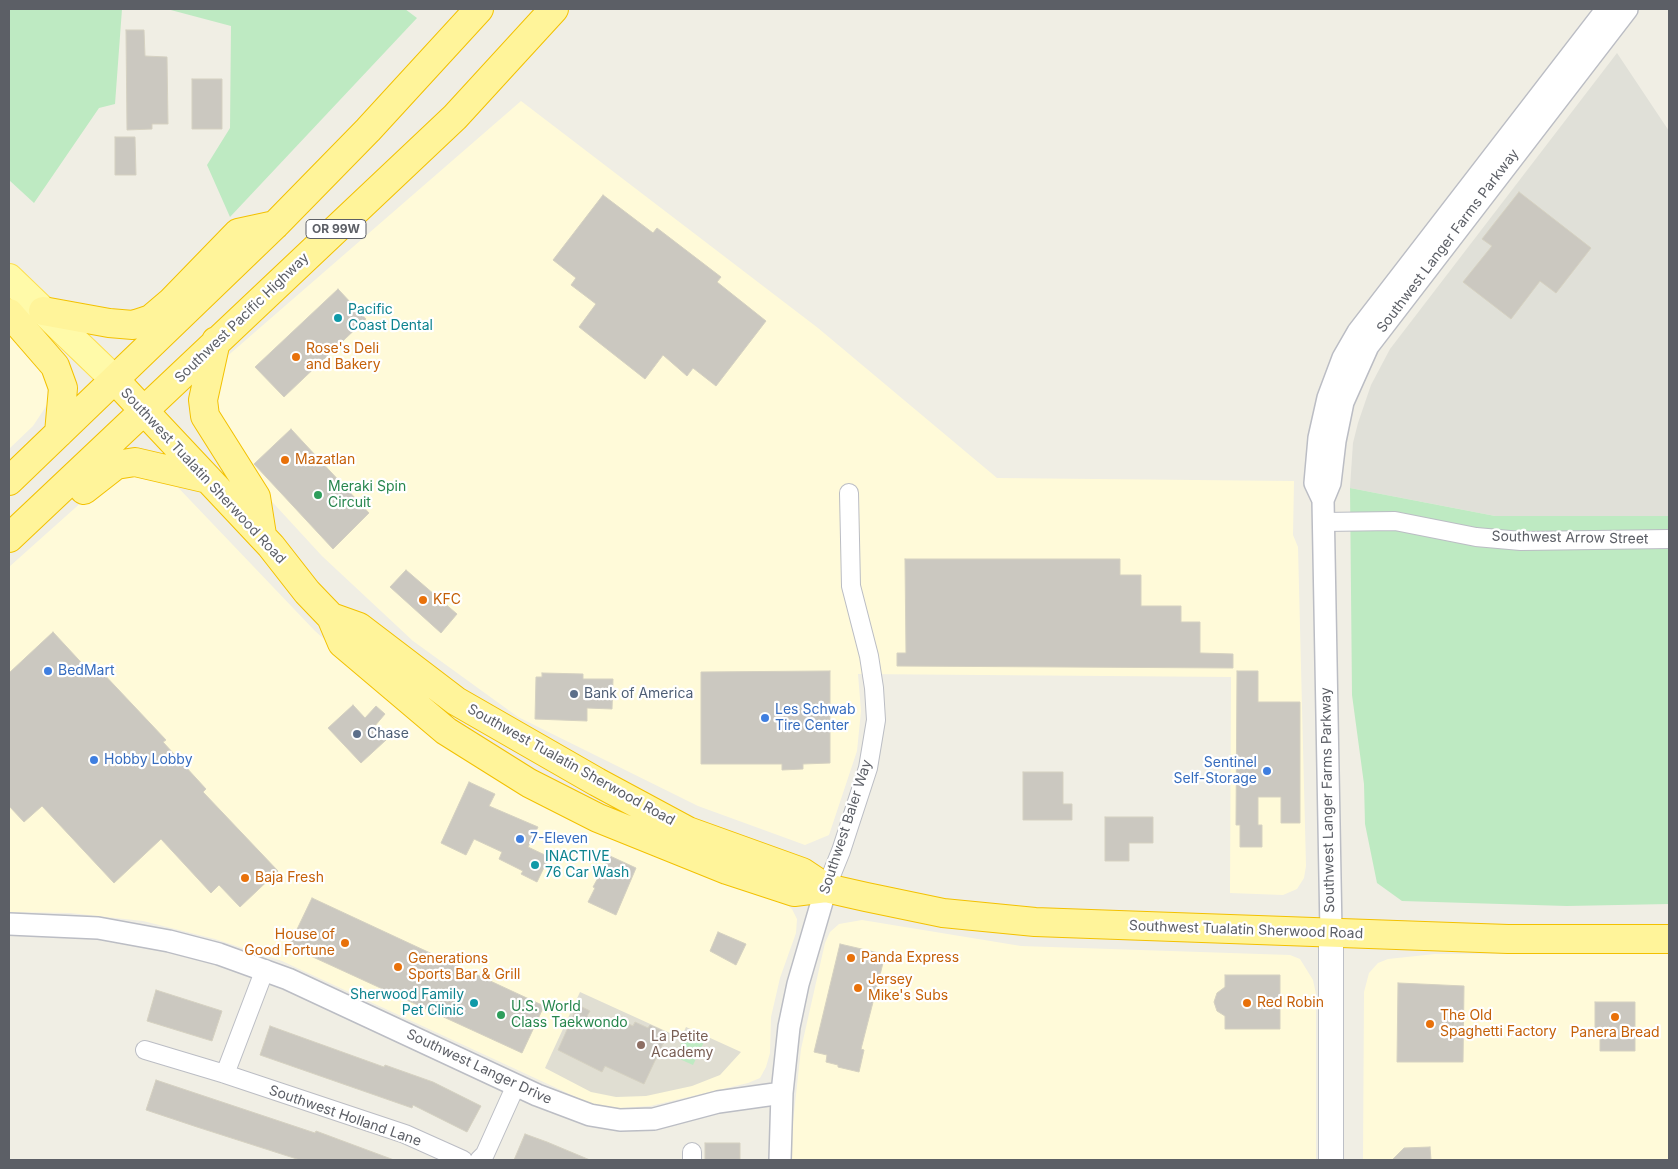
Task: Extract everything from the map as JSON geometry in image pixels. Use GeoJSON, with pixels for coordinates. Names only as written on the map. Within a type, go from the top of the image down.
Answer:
{"type":"FeatureCollection","features":[{"type":"Feature","properties":{"kind":"highway","name":"OR 99W"},"geometry":{"type":"LineString","coordinates":[[9,481],[275,225],[368,130],[479,9]]}},
{"type":"Feature","properties":{"kind":"highway","name":"Southwest Pacific Highway"},"geometry":{"type":"LineString","coordinates":[[9,538],[455,117],[554,9]]}},
{"type":"Feature","properties":{"kind":"highway"},"geometry":{"type":"LineString","coordinates":[[43,311],[109,323],[133,325],[151,319],[171,302],[238,233],[275,225]]}},
{"type":"Feature","properties":{"kind":"highway"},"geometry":{"type":"LineString","coordinates":[[9,313],[55,366],[63,388],[59,433]]}},
{"type":"Feature","properties":{"kind":"highway"},"geometry":{"type":"LineString","coordinates":[[216,341],[203,400],[205,416],[256,497],[262,536]]}},
{"type":"Feature","properties":{"kind":"highway","name":"Southwest Tualatin Sherwood Road"},"geometry":{"type":"LineString","coordinates":[[115,380],[262,536],[307,592],[331,617],[342,643],[456,738],[562,802],[686,854],[794,892],[826,888],[942,913],[1035,922],[1508,939],[1669,939]]}},
{"type":"Feature","properties":{"kind":"highway"},"geometry":{"type":"LineString","coordinates":[[9,559],[97,478],[116,465],[135,462],[208,479]]}},
{"type":"Feature","properties":{"kind":"highway","name":"Southwest Tualatin Sherwood Road"},"geometry":{"type":"LineString","coordinates":[[331,617],[359,627],[448,696],[587,776],[688,831],[802,872],[826,888]]}},
{"type":"Feature","properties":{"kind":"highway"},"geometry":{"type":"LineString","coordinates":[[456,738],[471,737],[487,740],[518,758],[551,772],[565,776],[587,776]]}},
{"type":"Feature","properties":{"kind":"main road"},"geometry":{"type":"LineString","coordinates":[[9,278],[115,380]]}},
{"type":"Feature","properties":{"kind":"main road","name":"Southwest Langer Farms Parkway"},"geometry":{"type":"LineString","coordinates":[[1331,932],[1331,1160]]}},
{"type":"Feature","properties":{"kind":"street","name":"Southwest Langer Farms Parkway"},"geometry":{"type":"LineString","coordinates":[[1323,500],[1315,483],[1318,438],[1328,398],[1350,344],[1380,302],[1606,9]]}},
{"type":"Feature","properties":{"kind":"street","name":"Southwest Langer Farms Parkway"},"geometry":{"type":"LineString","coordinates":[[1331,932],[1323,500],[1330,483],[1335,441],[1343,402],[1368,346],[1627,9]]}},
{"type":"Feature","properties":{"kind":"street","name":"Southwest Baler Way"},"geometry":{"type":"LineString","coordinates":[[780,1160],[782,1093],[793,1006],[826,888],[841,851],[868,768],[876,720],[869,656],[851,586],[849,493]]}},
{"type":"Feature","properties":{"kind":"street","name":"Southwest Arrow Street"},"geometry":{"type":"LineString","coordinates":[[1323,522],[1395,521],[1476,537],[1521,541],[1669,539]]}},
{"type":"Feature","properties":{"kind":"street","name":"Southwest Langer Drive"},"geometry":{"type":"LineString","coordinates":[[9,924],[52,925],[125,932],[194,947],[265,969],[574,1110],[620,1120],[654,1119],[718,1102],[782,1093]]}},
{"type":"Feature","properties":{"kind":"street"},"geometry":{"type":"LineString","coordinates":[[225,1074],[265,969]]}},
{"type":"Feature","properties":{"kind":"street","name":"Southwest Holland Lane"},"geometry":{"type":"LineString","coordinates":[[145,1050],[225,1074],[405,1134],[463,1160]]}},
{"type":"Feature","properties":{"kind":"street"},"geometry":{"type":"LineString","coordinates":[[481,1160],[516,1085]]}},
{"type":"Feature","properties":{"kind":"shaded area"},"geometry":{"type":"Polygon","coordinates":[[[1617,53],[1669,131],[1669,516],[1495,516],[1350,488],[1353,443],[1358,423],[1371,385],[1390,349],[1617,53]]]}},
{"type":"Feature","properties":{"kind":"shaded area"},"geometry":{"type":"Polygon","coordinates":[[[521,101],[818,328],[997,478],[1294,481],[1293,535],[1298,547],[1306,866],[1304,878],[1297,889],[1283,895],[1230,893],[1231,677],[858,674],[861,711],[857,751],[829,835],[805,845],[698,806],[518,717],[413,641],[322,556],[241,468],[201,395],[217,365],[521,101]]]}},
{"type":"Feature","properties":{"kind":"shaded area"},"geometry":{"type":"Polygon","coordinates":[[[9,327],[48,372],[47,405],[33,426],[9,449],[9,327]]]}},
{"type":"Feature","properties":{"kind":"shaded area"},"geometry":{"type":"Polygon","coordinates":[[[121,473],[169,478],[315,631],[368,678],[425,723],[785,903],[792,909],[797,919],[796,933],[780,978],[771,1017],[770,1053],[760,1078],[748,1083],[650,1106],[620,1108],[591,1104],[282,961],[215,939],[143,921],[70,913],[9,912],[9,567],[103,483],[121,473]]]}},
{"type":"Feature","properties":{"kind":"shaded area"},"geometry":{"type":"Polygon","coordinates":[[[862,920],[1021,946],[1290,955],[1300,959],[1313,980],[1316,994],[1316,1160],[792,1160],[792,1131],[801,1049],[825,943],[830,932],[839,924],[862,920]]]}},
{"type":"Feature","properties":{"kind":"shaded area"},"geometry":{"type":"Polygon","coordinates":[[[1669,953],[1669,1160],[1363,1160],[1364,992],[1369,973],[1378,963],[1388,959],[1435,954],[1669,953]]]}},
{"type":"Feature","properties":{"kind":"shaded area","name":"La Petite Academy"},"geometry":{"type":"Polygon","coordinates":[[[580,992],[681,1038],[686,1027],[741,1052],[720,1075],[692,1086],[646,1096],[616,1097],[591,1092],[545,1068],[580,992]]]}},
{"type":"Feature","properties":{"kind":"green space"},"geometry":{"type":"Polygon","coordinates":[[[9,9],[122,9],[115,104],[99,108],[34,203],[9,180],[9,9]]]}},
{"type":"Feature","properties":{"kind":"green space"},"geometry":{"type":"Polygon","coordinates":[[[167,9],[405,9],[417,18],[230,217],[207,165],[230,128],[231,26],[167,9]]]}},
{"type":"Feature","properties":{"kind":"green space"},"geometry":{"type":"Polygon","coordinates":[[[1350,488],[1495,516],[1669,516],[1669,904],[1567,906],[1402,901],[1377,883],[1365,824],[1364,784],[1352,695],[1350,488]]]}},
{"type":"Feature","properties":{"kind":"green space"},"geometry":{"type":"Polygon","coordinates":[[[687,1031],[705,1040],[693,1065],[675,1057],[687,1031]]]}},
{"type":"Feature","properties":{"kind":"building"},"geometry":{"type":"Polygon","coordinates":[[[126,30],[144,30],[145,56],[167,57],[168,124],[152,124],[152,129],[127,130],[126,30]]]}},
{"type":"Feature","properties":{"kind":"building"},"geometry":{"type":"Polygon","coordinates":[[[192,79],[222,79],[222,129],[192,129],[192,79]]]}},
{"type":"Feature","properties":{"kind":"building"},"geometry":{"type":"Polygon","coordinates":[[[115,137],[135,137],[136,175],[115,175],[115,137]]]}},
{"type":"Feature","properties":{"kind":"building"},"geometry":{"type":"Polygon","coordinates":[[[1519,192],[1591,248],[1556,293],[1540,281],[1511,319],[1463,282],[1492,246],[1482,239],[1519,192]]]}},
{"type":"Feature","properties":{"kind":"building"},"geometry":{"type":"Polygon","coordinates":[[[603,195],[653,233],[657,228],[721,277],[717,282],[766,321],[716,386],[693,368],[687,376],[663,355],[645,379],[579,327],[596,304],[571,285],[576,278],[553,260],[603,195]]]}},
{"type":"Feature","properties":{"kind":"building","name":"Rose's Deli and Bakery"},"geometry":{"type":"Polygon","coordinates":[[[338,289],[366,319],[284,397],[255,367],[338,289]]]}},
{"type":"Feature","properties":{"kind":"building"},"geometry":{"type":"Polygon","coordinates":[[[291,429],[369,513],[333,549],[254,464],[291,429]]]}},
{"type":"Feature","properties":{"kind":"building"},"geometry":{"type":"Polygon","coordinates":[[[905,559],[1120,559],[1120,575],[1141,575],[1141,606],[1181,606],[1181,622],[1200,622],[1200,653],[1233,654],[1233,668],[897,666],[897,653],[906,653],[905,559]]]}},
{"type":"Feature","properties":{"kind":"building","name":"KFC"},"geometry":{"type":"Polygon","coordinates":[[[406,570],[457,614],[441,633],[390,587],[406,570]]]}},
{"type":"Feature","properties":{"kind":"building","name":"Hobby Lobby"},"geometry":{"type":"Polygon","coordinates":[[[53,632],[90,672],[94,668],[97,672],[99,669],[166,740],[163,742],[206,789],[203,792],[278,871],[240,907],[219,885],[211,893],[161,839],[114,883],[42,806],[24,822],[9,806],[9,673],[53,632]]]}},
{"type":"Feature","properties":{"kind":"building","name":"Les Schwab Tire Center"},"geometry":{"type":"Polygon","coordinates":[[[830,671],[830,763],[803,764],[803,769],[782,770],[782,764],[701,764],[701,672],[830,671]]]}},
{"type":"Feature","properties":{"kind":"building"},"geometry":{"type":"Polygon","coordinates":[[[1237,671],[1258,671],[1258,702],[1300,702],[1300,823],[1281,823],[1281,797],[1258,797],[1258,825],[1262,825],[1262,847],[1240,847],[1240,825],[1236,825],[1237,671]]]}},
{"type":"Feature","properties":{"kind":"building","name":"Bank of America"},"geometry":{"type":"Polygon","coordinates":[[[542,673],[583,674],[583,679],[613,679],[612,709],[587,708],[587,721],[535,719],[536,677],[542,677],[542,673]]]}},
{"type":"Feature","properties":{"kind":"building","name":"Chase"},"geometry":{"type":"Polygon","coordinates":[[[353,705],[365,718],[376,706],[385,714],[374,727],[386,740],[361,763],[328,728],[353,705]]]}},
{"type":"Feature","properties":{"kind":"building"},"geometry":{"type":"Polygon","coordinates":[[[1023,772],[1063,772],[1063,804],[1072,804],[1072,820],[1023,820],[1023,772]]]}},
{"type":"Feature","properties":{"kind":"building"},"geometry":{"type":"Polygon","coordinates":[[[469,782],[495,794],[489,806],[538,827],[528,847],[549,857],[537,882],[521,874],[523,871],[499,859],[502,852],[474,839],[466,855],[441,843],[469,782]]]}},
{"type":"Feature","properties":{"kind":"building"},"geometry":{"type":"Polygon","coordinates":[[[1105,817],[1153,817],[1153,843],[1129,843],[1129,861],[1105,861],[1105,817]]]}},
{"type":"Feature","properties":{"kind":"building"},"geometry":{"type":"Polygon","coordinates":[[[610,856],[636,868],[616,915],[588,902],[595,888],[593,887],[610,856]]]}},
{"type":"Feature","properties":{"kind":"building"},"geometry":{"type":"Polygon","coordinates":[[[312,898],[544,1006],[522,1053],[289,946],[312,898]]]}},
{"type":"Feature","properties":{"kind":"building"},"geometry":{"type":"Polygon","coordinates":[[[718,932],[746,944],[736,965],[710,951],[718,932]]]}},
{"type":"Feature","properties":{"kind":"building"},"geometry":{"type":"Polygon","coordinates":[[[840,944],[883,954],[881,962],[883,963],[861,1049],[864,1050],[859,1072],[826,1062],[827,1055],[814,1052],[840,944]]]}},
{"type":"Feature","properties":{"kind":"building","name":"Red Robin"},"geometry":{"type":"Polygon","coordinates":[[[1225,975],[1280,975],[1280,1029],[1225,1029],[1225,1016],[1217,1011],[1214,1002],[1217,993],[1225,987],[1225,975]]]}},
{"type":"Feature","properties":{"kind":"building","name":"The Old Spaghetti Factory"},"geometry":{"type":"Polygon","coordinates":[[[1398,983],[1464,986],[1463,1062],[1397,1062],[1398,983]]]}},
{"type":"Feature","properties":{"kind":"building"},"geometry":{"type":"Polygon","coordinates":[[[156,990],[222,1011],[212,1041],[147,1021],[156,990]]]}},
{"type":"Feature","properties":{"kind":"building","name":"Panera Bread"},"geometry":{"type":"Polygon","coordinates":[[[1595,1002],[1635,1002],[1635,1051],[1600,1051],[1600,1033],[1595,1033],[1595,1002]]]}},
{"type":"Feature","properties":{"kind":"building"},"geometry":{"type":"Polygon","coordinates":[[[578,1005],[590,1011],[587,1016],[610,1026],[614,1017],[633,1026],[635,1022],[648,1028],[650,1025],[668,1033],[644,1084],[605,1066],[602,1072],[558,1050],[578,1005]]]}},
{"type":"Feature","properties":{"kind":"building"},"geometry":{"type":"Polygon","coordinates":[[[270,1026],[384,1067],[385,1065],[433,1082],[481,1106],[467,1132],[413,1105],[412,1108],[260,1055],[270,1026]]]}},
{"type":"Feature","properties":{"kind":"building"},"geometry":{"type":"Polygon","coordinates":[[[156,1080],[315,1133],[316,1131],[394,1160],[300,1160],[146,1110],[156,1080]]]}},
{"type":"Feature","properties":{"kind":"building"},"geometry":{"type":"Polygon","coordinates":[[[525,1134],[547,1142],[590,1160],[514,1160],[525,1134]]]}},
{"type":"Feature","properties":{"kind":"building"},"geometry":{"type":"Polygon","coordinates":[[[705,1143],[740,1143],[740,1160],[705,1160],[705,1143]]]}},
{"type":"Feature","properties":{"kind":"building"},"geometry":{"type":"Polygon","coordinates":[[[1430,1147],[1431,1160],[1392,1160],[1404,1148],[1430,1147]]]}},
{"type":"Feature","properties":{"kind":"place","name":"Pacific Coast Dental"},"geometry":{"type":"Point","coordinates":[338,318]}},
{"type":"Feature","properties":{"kind":"place","name":"Rose's Deli and Bakery"},"geometry":{"type":"Point","coordinates":[296,357]}},
{"type":"Feature","properties":{"kind":"place","name":"Mazatlan"},"geometry":{"type":"Point","coordinates":[285,460]}},
{"type":"Feature","properties":{"kind":"place","name":"Meraki Spin Circuit"},"geometry":{"type":"Point","coordinates":[318,495]}},
{"type":"Feature","properties":{"kind":"place","name":"KFC"},"geometry":{"type":"Point","coordinates":[423,600]}},
{"type":"Feature","properties":{"kind":"place","name":"BedMart"},"geometry":{"type":"Point","coordinates":[48,671]}},
{"type":"Feature","properties":{"kind":"place","name":"Bank of America"},"geometry":{"type":"Point","coordinates":[574,694]}},
{"type":"Feature","properties":{"kind":"place","name":"Les Schwab Tire Center"},"geometry":{"type":"Point","coordinates":[765,718]}},
{"type":"Feature","properties":{"kind":"place","name":"Chase"},"geometry":{"type":"Point","coordinates":[357,734]}},
{"type":"Feature","properties":{"kind":"place","name":"Hobby Lobby"},"geometry":{"type":"Point","coordinates":[94,760]}},
{"type":"Feature","properties":{"kind":"place","name":"Sentinel Self-Storage"},"geometry":{"type":"Point","coordinates":[1267,771]}},
{"type":"Feature","properties":{"kind":"place","name":"7-Eleven"},"geometry":{"type":"Point","coordinates":[520,839]}},
{"type":"Feature","properties":{"kind":"place","name":"INACTIVE 76 Car Wash"},"geometry":{"type":"Point","coordinates":[535,865]}},
{"type":"Feature","properties":{"kind":"place","name":"Baja Fresh"},"geometry":{"type":"Point","coordinates":[245,878]}},
{"type":"Feature","properties":{"kind":"place","name":"House of Good Fortune"},"geometry":{"type":"Point","coordinates":[345,943]}},
{"type":"Feature","properties":{"kind":"place","name":"Panda Express"},"geometry":{"type":"Point","coordinates":[851,958]}},
{"type":"Feature","properties":{"kind":"place","name":"Generations Sports Bar & Grill"},"geometry":{"type":"Point","coordinates":[398,967]}},
{"type":"Feature","properties":{"kind":"place","name":"Jersey Mike's Subs"},"geometry":{"type":"Point","coordinates":[858,988]}},
{"type":"Feature","properties":{"kind":"place","name":"Sherwood Family Pet Clinic"},"geometry":{"type":"Point","coordinates":[474,1003]}},
{"type":"Feature","properties":{"kind":"place","name":"Red Robin"},"geometry":{"type":"Point","coordinates":[1247,1003]}},
{"type":"Feature","properties":{"kind":"place","name":"U.S. World Class Taekwondo"},"geometry":{"type":"Point","coordinates":[501,1015]}},
{"type":"Feature","properties":{"kind":"place","name":"Panera Bread"},"geometry":{"type":"Point","coordinates":[1615,1017]}},
{"type":"Feature","properties":{"kind":"place","name":"The Old Spaghetti Factory"},"geometry":{"type":"Point","coordinates":[1430,1024]}},
{"type":"Feature","properties":{"kind":"place","name":"La Petite Academy"},"geometry":{"type":"Point","coordinates":[641,1045]}}]}
